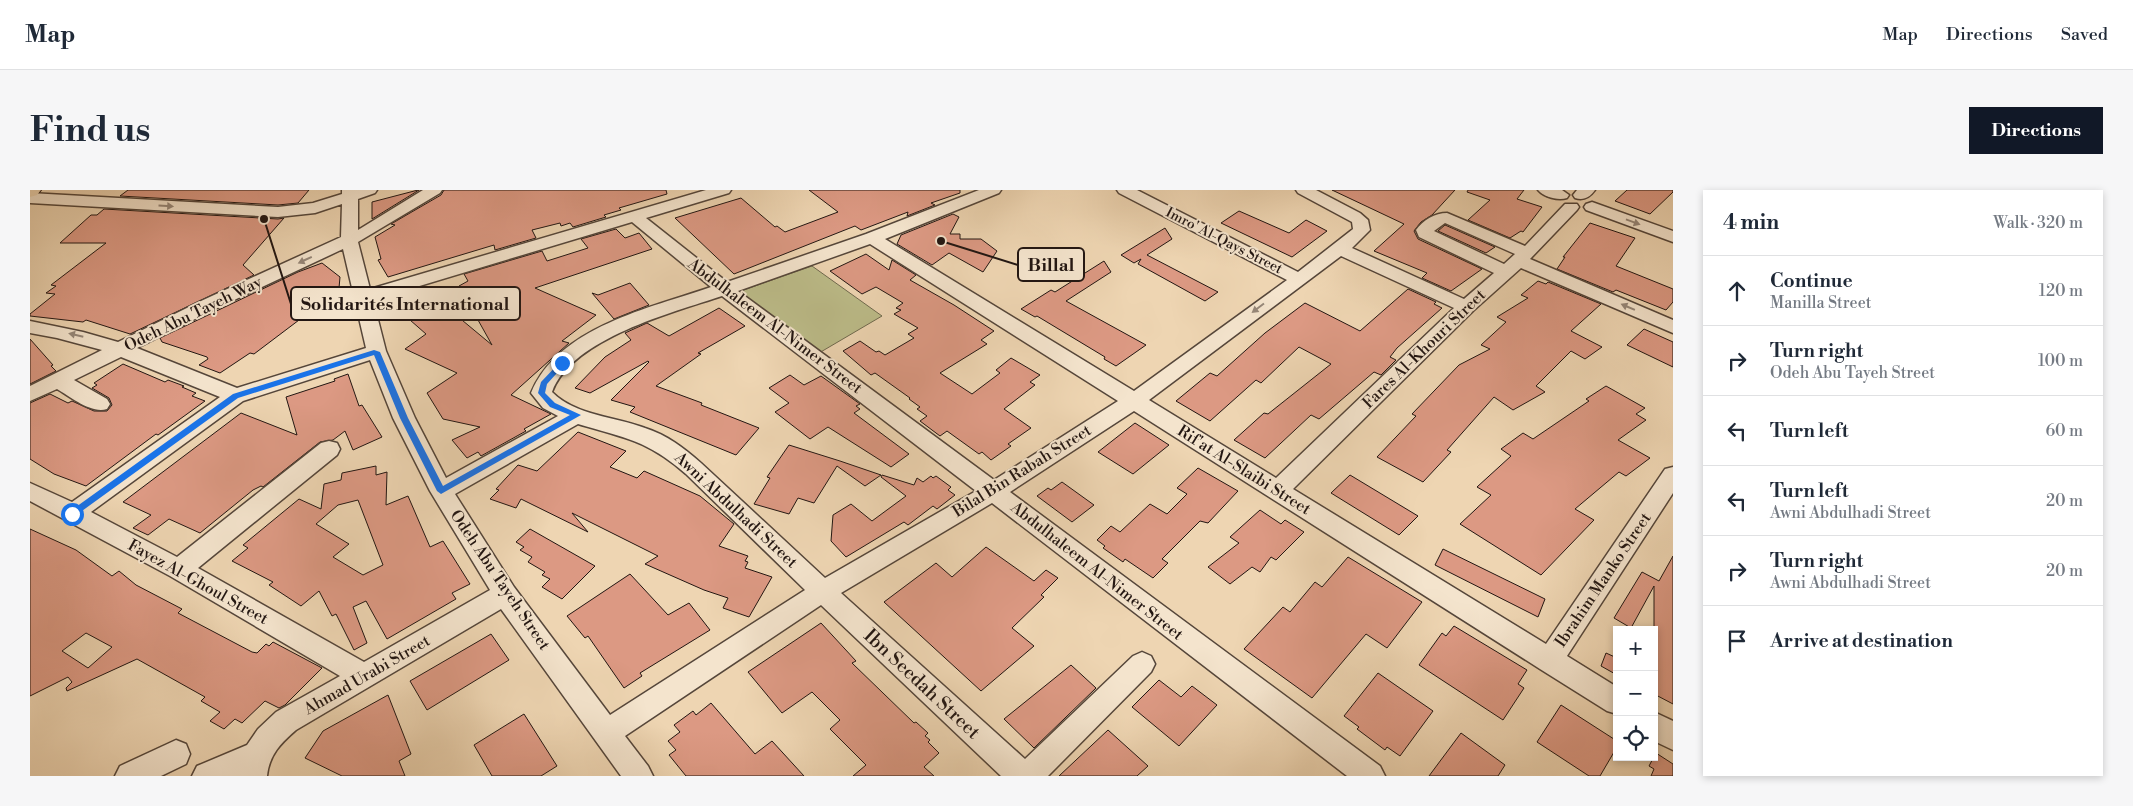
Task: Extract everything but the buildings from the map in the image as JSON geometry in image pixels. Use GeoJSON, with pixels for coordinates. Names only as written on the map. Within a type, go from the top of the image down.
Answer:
{"type":"FeatureCollection","features":[{"type":"Feature","properties":{"kind":"street","name":"Odeh Abu Tayeh Way"},"geometry":{"type":"LineString","coordinates":[[30,394],[208,305],[384,222],[434,190]]}},
{"type":"Feature","properties":{"kind":"street"},"geometry":{"type":"LineString","coordinates":[[364,298],[723,190]]}},
{"type":"Feature","properties":{"kind":"street"},"geometry":{"type":"LineString","coordinates":[[724,289],[872,238],[993,190]]}},
{"type":"Feature","properties":{"kind":"street","name":"Imro' Al-Qays Street"},"geometry":{"type":"LineString","coordinates":[[1125,190],[1297,278]]}},
{"type":"Feature","properties":{"kind":"street","name":"Bilal Bin Rabah Street"},"geometry":{"type":"LineString","coordinates":[[607,732],[823,591],[994,491],[1134,401],[1297,278],[1340,249],[1362,230],[1360,220],[1304,190]]}},
{"type":"Feature","properties":{"kind":"street","name":"Odeh Abu Tayeh Street"},"geometry":{"type":"LineString","coordinates":[[357,192],[349,239],[376,352],[404,418],[441,491],[505,594],[638,776]]}},
{"type":"Feature","properties":{"kind":"street"},"geometry":{"type":"LineString","coordinates":[[30,198],[278,212],[315,208],[357,192]]}},
{"type":"Feature","properties":{"kind":"street"},"geometry":{"type":"LineString","coordinates":[[1573,197],[1673,237]]}},
{"type":"Feature","properties":{"kind":"street","name":"Fares Al-Khouri Street"},"geometry":{"type":"LineString","coordinates":[[1277,492],[1466,307],[1516,261],[1573,197]]}},
{"type":"Feature","properties":{"kind":"street","name":"Abdulhaleem Al-Nimer Street"},"geometry":{"type":"LineString","coordinates":[[635,217],[724,289],[994,491],[1179,634],[1370,776]]}},
{"type":"Feature","properties":{"kind":"street","name":"Rif'at Al-Slaibi Street"},"geometry":{"type":"LineString","coordinates":[[872,238],[1613,700]]}},
{"type":"Feature","properties":{"kind":"street"},"geometry":{"type":"LineString","coordinates":[[1340,249],[1466,307]]}},
{"type":"Feature","properties":{"kind":"street"},"geometry":{"type":"LineString","coordinates":[[1516,261],[1673,327]]}},
{"type":"Feature","properties":{"kind":"street","name":"Awni Abdulhadi Street"},"geometry":{"type":"LineString","coordinates":[[724,289],[629,322],[597,336],[579,349],[544,383],[541,393],[553,405],[577,415],[648,437],[672,450],[686,460],[732,507],[823,591]]}},
{"type":"Feature","properties":{"kind":"street"},"geometry":{"type":"LineString","coordinates":[[30,327],[80,336],[122,348],[236,396]]}},
{"type":"Feature","properties":{"kind":"street"},"geometry":{"type":"LineString","coordinates":[[72,514],[236,396],[376,352]]}},
{"type":"Feature","properties":{"kind":"street"},"geometry":{"type":"LineString","coordinates":[[57,380],[100,404]]}},
{"type":"Feature","properties":{"kind":"street"},"geometry":{"type":"LineString","coordinates":[[441,491],[577,415]]}},
{"type":"Feature","properties":{"kind":"street"},"geometry":{"type":"LineString","coordinates":[[179,569],[330,449]]}},
{"type":"Feature","properties":{"kind":"street","name":"Ibrahim Manko Street"},"geometry":{"type":"LineString","coordinates":[[1549,661],[1673,475]]}},
{"type":"Feature","properties":{"kind":"street","name":"Fayez Al-Ghoul Street"},"geometry":{"type":"LineString","coordinates":[[30,491],[179,569],[364,676]]}},
{"type":"Feature","properties":{"kind":"street","name":"Ibn Seedah Street"},"geometry":{"type":"LineString","coordinates":[[823,591],[1022,776]]}},
{"type":"Feature","properties":{"kind":"street","name":"Ahmad Urabi Street"},"geometry":{"type":"LineString","coordinates":[[254,766],[268,736],[286,721],[505,594]]}},
{"type":"Feature","properties":{"kind":"street"},"geometry":{"type":"LineString","coordinates":[[1028,776],[1142,664]]}},
{"type":"Feature","properties":{"kind":"street"},"geometry":{"type":"LineString","coordinates":[[1658,728],[1673,737]]}},
{"type":"Feature","properties":{"kind":"street"},"geometry":{"type":"LineString","coordinates":[[130,776],[176,754]]}},
{"type":"Feature","properties":{"kind":"street"},"geometry":{"type":"LineString","coordinates":[[206,776],[254,766]]}},
{"type":"Feature","properties":{"kind":"green space"},"geometry":{"type":"Polygon","coordinates":[[[812,266],[882,316],[819,353],[738,292],[812,266]]]}},
{"type":"Feature","properties":{"kind":"place","name":"Solidarités International"},"geometry":{"type":"Point","coordinates":[264,219]}},
{"type":"Feature","properties":{"kind":"place","name":"Billal"},"geometry":{"type":"Point","coordinates":[941,241]}},
{"type":"Feature","properties":{"kind":"route"},"geometry":{"type":"LineString","coordinates":[[72,514],[236,396],[376,352],[404,418],[441,491],[577,415],[553,405],[541,393],[544,383],[562,363]]}}]}
